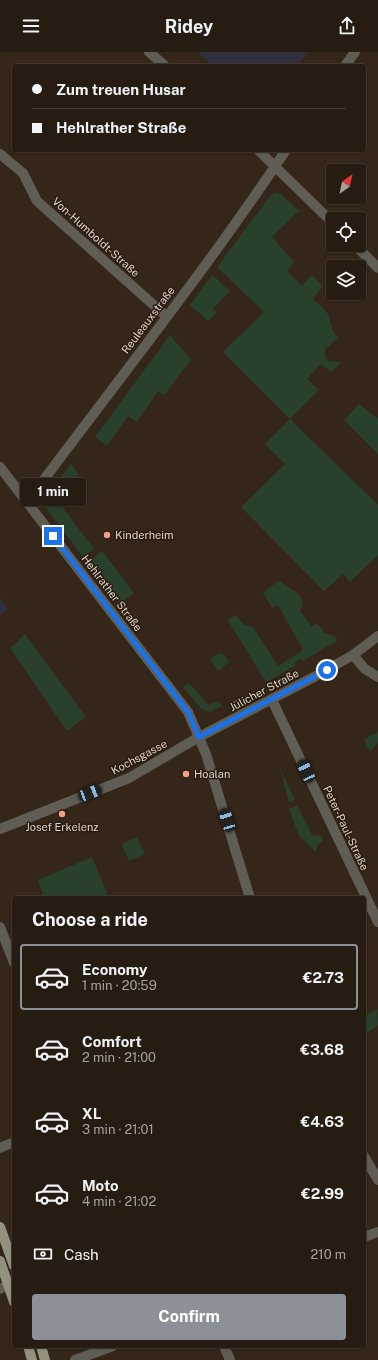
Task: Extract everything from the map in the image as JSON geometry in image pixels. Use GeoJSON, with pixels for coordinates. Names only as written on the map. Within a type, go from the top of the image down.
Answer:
{"type":"FeatureCollection","features":[{"type":"Feature","properties":{"kind":"main road"},"geometry":{"type":"LineString","coordinates":[[0,1228],[12,1261]]}},
{"type":"Feature","properties":{"kind":"main road"},"geometry":{"type":"LineString","coordinates":[[0,1261],[12,1297]]}},
{"type":"Feature","properties":{"kind":"main road"},"geometry":{"type":"LineString","coordinates":[[29,1348],[32,1360]]}},
{"type":"Feature","properties":{"kind":"main road"},"geometry":{"type":"LineString","coordinates":[[42,1348],[45,1360]]}},
{"type":"Feature","properties":{"kind":"street"},"geometry":{"type":"LineString","coordinates":[[149,52],[163,64]]}},
{"type":"Feature","properties":{"kind":"street"},"geometry":{"type":"LineString","coordinates":[[346,64],[355,52]]}},
{"type":"Feature","properties":{"kind":"street"},"geometry":{"type":"LineString","coordinates":[[260,152],[326,216]]}},
{"type":"Feature","properties":{"kind":"street","name":"Reuleauxstraße"},"geometry":{"type":"LineString","coordinates":[[25,500],[36,490],[166,316],[285,152]]}},
{"type":"Feature","properties":{"kind":"street","name":"Von-Humboldt-Straße"},"geometry":{"type":"LineString","coordinates":[[0,154],[23,173],[37,201],[166,316]]}},
{"type":"Feature","properties":{"kind":"street"},"geometry":{"type":"LineString","coordinates":[[362,252],[378,268]]}},
{"type":"Feature","properties":{"kind":"street","name":"Hehlrather Straße"},"geometry":{"type":"LineString","coordinates":[[0,467],[188,712],[206,754],[249,896]]}},
{"type":"Feature","properties":{"kind":"street","name":"Jülicher Straße"},"geometry":{"type":"LineString","coordinates":[[199,737],[272,700],[353,655],[378,636]]}},
{"type":"Feature","properties":{"kind":"street"},"geometry":{"type":"LineString","coordinates":[[353,655],[365,670],[378,677]]}},
{"type":"Feature","properties":{"kind":"street","name":"Peter-Paul-Straße"},"geometry":{"type":"LineString","coordinates":[[272,700],[366,896]]}},
{"type":"Feature","properties":{"kind":"street","name":"Kochsgasse"},"geometry":{"type":"LineString","coordinates":[[0,829],[129,778],[199,737]]}},
{"type":"Feature","properties":{"kind":"street","name":"Peter-Paul-Straße"},"geometry":{"type":"LineString","coordinates":[[366,897],[378,922]]}},
{"type":"Feature","properties":{"kind":"street"},"geometry":{"type":"LineString","coordinates":[[0,927],[12,957]]}},
{"type":"Feature","properties":{"kind":"street"},"geometry":{"type":"LineString","coordinates":[[0,1148],[12,1143]]}},
{"type":"Feature","properties":{"kind":"street"},"geometry":{"type":"LineString","coordinates":[[366,1159],[378,1180]]}},
{"type":"Feature","properties":{"kind":"street"},"geometry":{"type":"LineString","coordinates":[[75,1360],[108,1348]]}},
{"type":"Feature","properties":{"kind":"street"},"geometry":{"type":"LineString","coordinates":[[225,1348],[230,1360]]}},
{"type":"Feature","properties":{"kind":"shaded area"},"geometry":{"type":"Polygon","coordinates":[[[198,52],[309,52],[299,64],[210,64],[198,52]]]}},
{"type":"Feature","properties":{"kind":"shaded area"},"geometry":{"type":"Polygon","coordinates":[[[0,598],[8,609],[0,616],[0,598]]]}},
{"type":"Feature","properties":{"kind":"green space"},"geometry":{"type":"Polygon","coordinates":[[[276,193],[281,194],[299,211],[272,237],[294,262],[287,271],[302,286],[312,275],[323,286],[313,298],[328,314],[333,331],[338,338],[325,349],[325,357],[328,361],[342,362],[331,372],[321,364],[307,379],[319,390],[290,419],[223,352],[264,312],[217,267],[271,195],[276,193]]]}},
{"type":"Feature","properties":{"kind":"green space"},"geometry":{"type":"Polygon","coordinates":[[[212,275],[230,291],[213,309],[217,312],[208,321],[190,305],[212,275]]]}},
{"type":"Feature","properties":{"kind":"green space"},"geometry":{"type":"Polygon","coordinates":[[[170,335],[191,360],[164,395],[158,391],[137,422],[128,416],[107,446],[95,437],[170,335]]]}},
{"type":"Feature","properties":{"kind":"green space"},"geometry":{"type":"Polygon","coordinates":[[[359,404],[378,419],[378,454],[344,420],[359,404]]]}},
{"type":"Feature","properties":{"kind":"green space"},"geometry":{"type":"Polygon","coordinates":[[[290,419],[378,505],[378,555],[350,582],[343,574],[324,591],[241,507],[285,464],[265,444],[290,419]]]}},
{"type":"Feature","properties":{"kind":"green space"},"geometry":{"type":"Polygon","coordinates":[[[71,464],[79,474],[63,508],[94,549],[83,557],[43,502],[71,464]]]}},
{"type":"Feature","properties":{"kind":"green space"},"geometry":{"type":"Polygon","coordinates":[[[102,551],[134,593],[120,604],[88,562],[102,551]]]}},
{"type":"Feature","properties":{"kind":"green space"},"geometry":{"type":"Polygon","coordinates":[[[279,581],[299,594],[303,603],[300,611],[312,627],[317,623],[325,633],[334,636],[338,640],[303,661],[301,659],[294,663],[295,666],[266,682],[227,619],[236,615],[243,624],[253,627],[278,666],[303,650],[278,605],[272,608],[263,592],[279,581]]]}},
{"type":"Feature","properties":{"kind":"green space"},"geometry":{"type":"Polygon","coordinates":[[[25,634],[86,717],[67,731],[10,648],[25,634]]]}},
{"type":"Feature","properties":{"kind":"green space"},"geometry":{"type":"Polygon","coordinates":[[[220,652],[221,655],[224,654],[229,662],[218,671],[210,659],[220,652]]]}},
{"type":"Feature","properties":{"kind":"green space"},"geometry":{"type":"Polygon","coordinates":[[[189,683],[208,705],[218,701],[222,706],[210,712],[201,709],[183,687],[189,683]]]}},
{"type":"Feature","properties":{"kind":"green space"},"geometry":{"type":"Polygon","coordinates":[[[378,732],[378,742],[370,752],[364,739],[378,732]]]}},
{"type":"Feature","properties":{"kind":"green space"},"geometry":{"type":"Polygon","coordinates":[[[280,768],[295,800],[289,802],[280,768]]]}},
{"type":"Feature","properties":{"kind":"green space"},"geometry":{"type":"Polygon","coordinates":[[[297,805],[312,835],[322,836],[323,840],[317,846],[316,852],[299,836],[289,809],[297,805]]]}},
{"type":"Feature","properties":{"kind":"green space"},"geometry":{"type":"Polygon","coordinates":[[[137,837],[145,854],[129,861],[122,844],[137,837]]]}},
{"type":"Feature","properties":{"kind":"green space"},"geometry":{"type":"Polygon","coordinates":[[[92,857],[108,896],[43,896],[38,880],[92,857]]]}},
{"type":"Feature","properties":{"kind":"green space"},"geometry":{"type":"Polygon","coordinates":[[[377,1009],[378,1025],[366,1034],[366,1015],[377,1009]]]}},
{"type":"Feature","properties":{"kind":"place","name":"Kinderheim"},"geometry":{"type":"Point","coordinates":[107,535]}},
{"type":"Feature","properties":{"kind":"place","name":"Hoalan"},"geometry":{"type":"Point","coordinates":[186,774]}},
{"type":"Feature","properties":{"kind":"place","name":"Josef Erkelenz"},"geometry":{"type":"Point","coordinates":[62,814]}},
{"type":"Feature","properties":{"kind":"route"},"geometry":{"type":"LineString","coordinates":[[53,536],[188,712],[193,720],[199,737],[327,670]]}}]}
